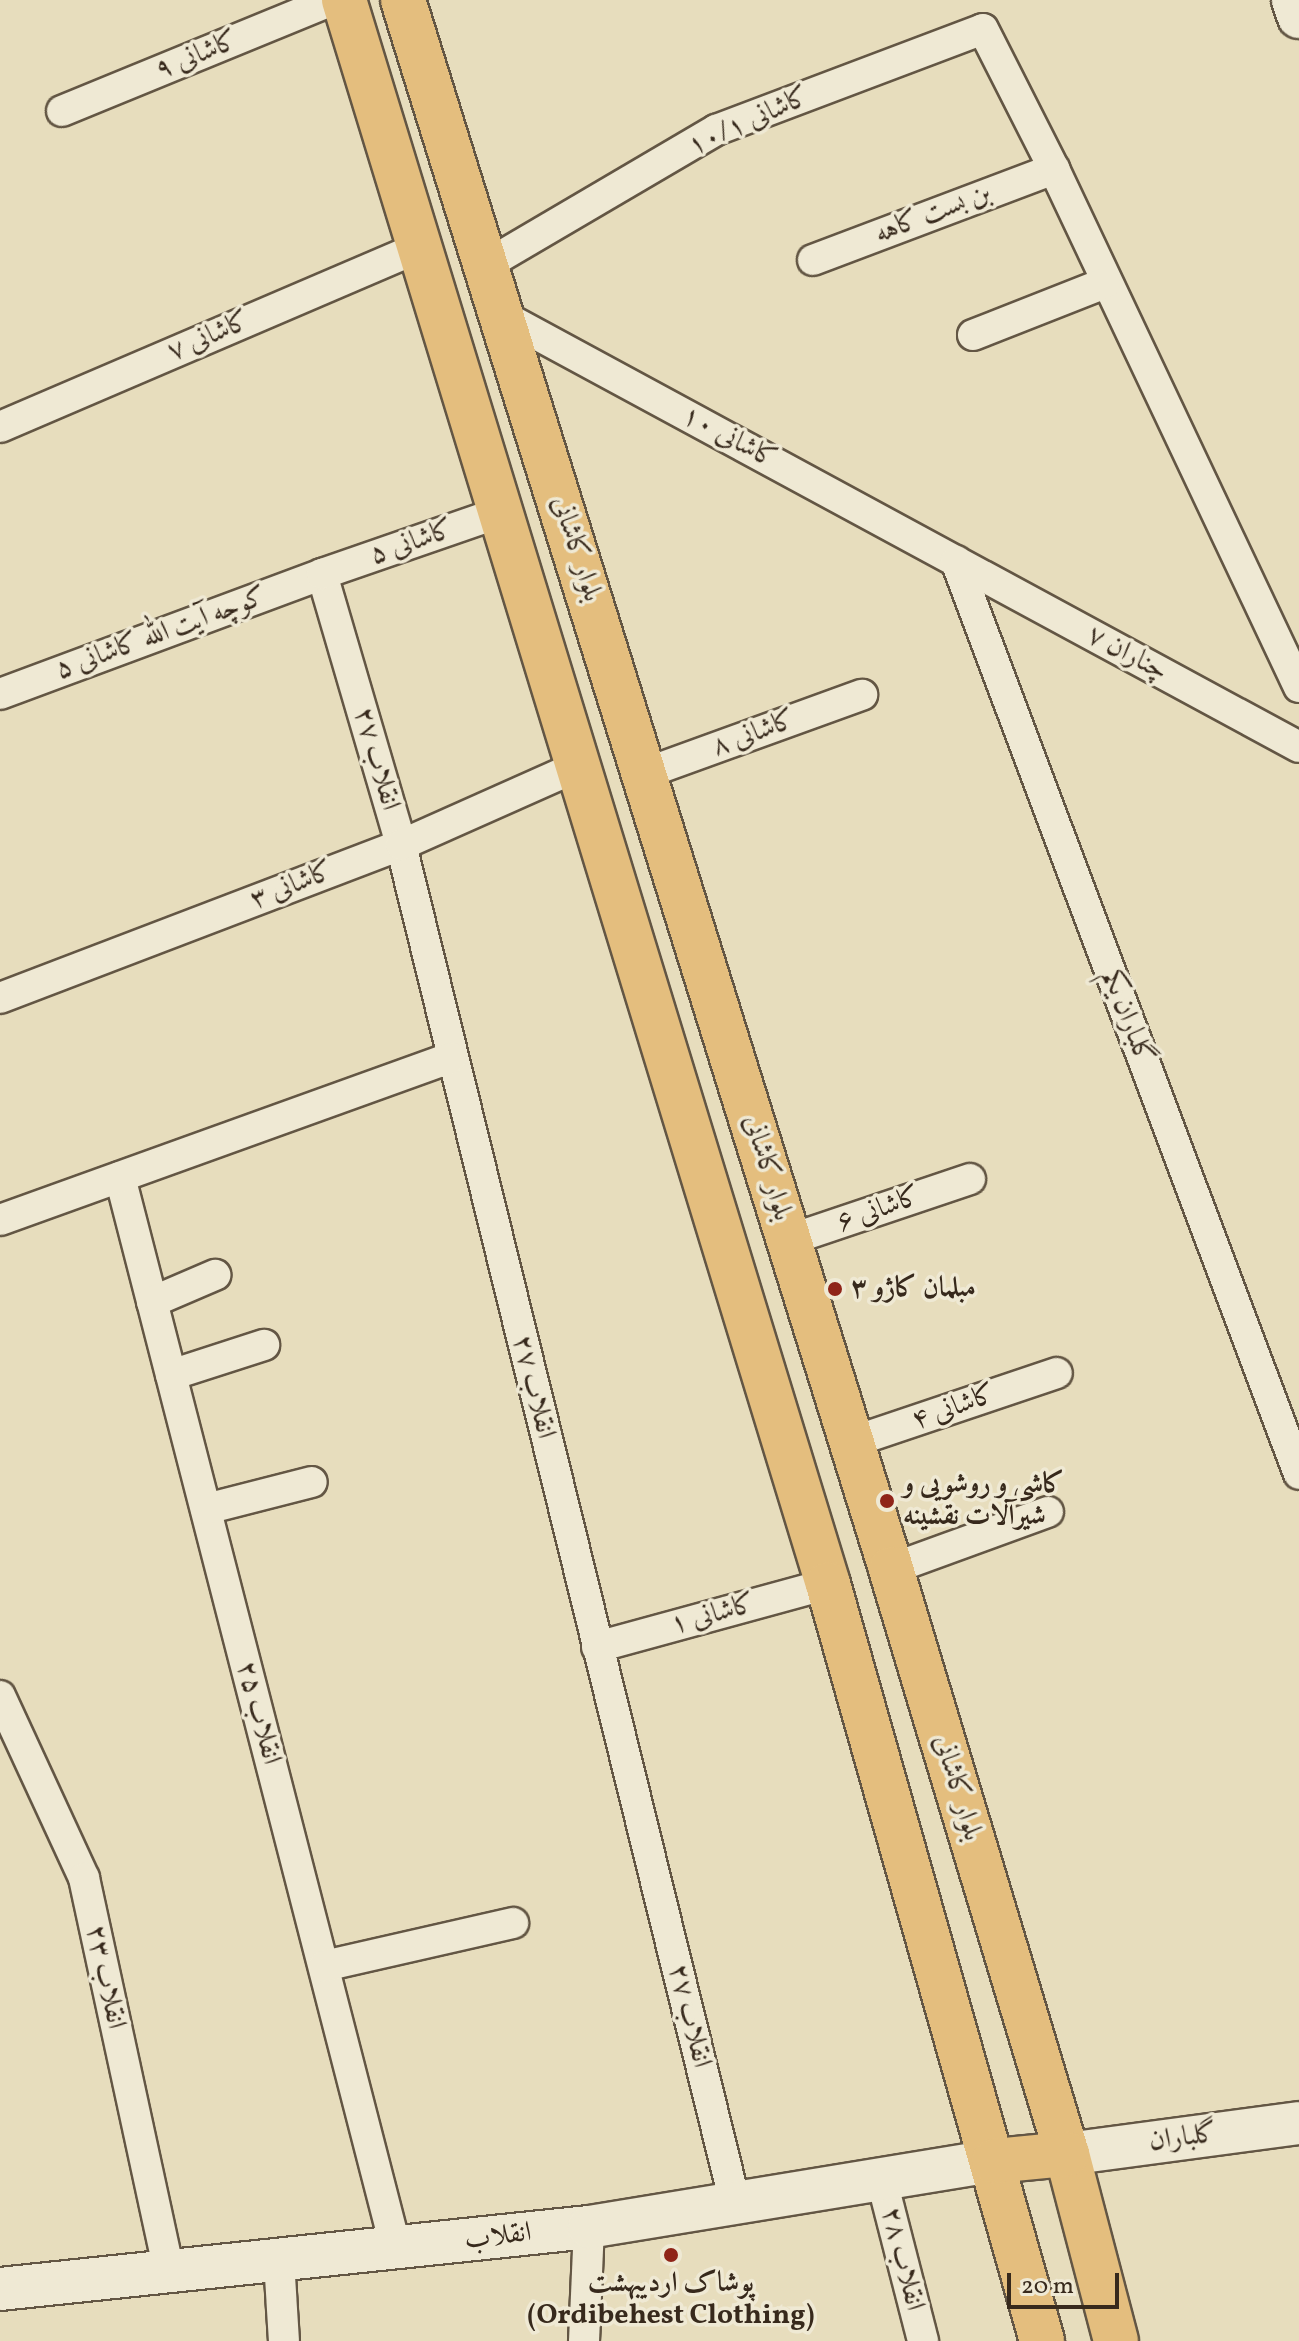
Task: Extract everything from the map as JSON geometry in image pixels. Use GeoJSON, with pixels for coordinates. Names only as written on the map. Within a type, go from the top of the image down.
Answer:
{"type":"FeatureCollection","features":[{"type":"Feature","properties":{"kind":"main road"},"geometry":{"type":"LineString","coordinates":[[344,0],[417,248],[581,765],[828,1584],[994,2161],[1042,2341]]}},
{"type":"Feature","properties":{"kind":"main road","name":"بلوار کاشانی"},"geometry":{"type":"LineString","coordinates":[[403,0],[646,773],[891,1569],[1067,2154],[1116,2341]]}},
{"type":"Feature","properties":{"kind":"main road"},"geometry":{"type":"LineString","coordinates":[[994,2161],[1067,2154]]}},
{"type":"Feature","properties":{"kind":"street","name":"۹ کاشانی"},"geometry":{"type":"LineString","coordinates":[[62,111],[333,0]]}},
{"type":"Feature","properties":{"kind":"street"},"geometry":{"type":"LineString","coordinates":[[1293,0],[1299,17]]}},
{"type":"Feature","properties":{"kind":"street","name":"۱۰/۱ کاشانی"},"geometry":{"type":"LineString","coordinates":[[486,265],[716,130],[983,29],[1054,169]]}},
{"type":"Feature","properties":{"kind":"street"},"geometry":{"type":"LineString","coordinates":[[1054,169],[1105,283],[1299,687]]}},
{"type":"Feature","properties":{"kind":"street","name":"بن بست کاهه"},"geometry":{"type":"LineString","coordinates":[[813,260],[1054,169]]}},
{"type":"Feature","properties":{"kind":"street","name":"۷ کاشانی"},"geometry":{"type":"LineString","coordinates":[[0,427],[417,248]]}},
{"type":"Feature","properties":{"kind":"street"},"geometry":{"type":"LineString","coordinates":[[973,335],[1105,283]]}},
{"type":"Feature","properties":{"kind":"street","name":"۱۰ کاشانی"},"geometry":{"type":"LineString","coordinates":[[501,315],[956,561]]}},
{"type":"Feature","properties":{"kind":"street","name":"۵ کاشانی"},"geometry":{"type":"LineString","coordinates":[[322,574],[501,512]]}},
{"type":"Feature","properties":{"kind":"street","name":"چناران ۷"},"geometry":{"type":"LineString","coordinates":[[956,561],[1299,747]]}},
{"type":"Feature","properties":{"kind":"street","name":"گلباران یکم"},"geometry":{"type":"LineString","coordinates":[[956,561],[1299,1474]]}},
{"type":"Feature","properties":{"kind":"street","name":"کوچه آیت الله کاشانی ۵"},"geometry":{"type":"LineString","coordinates":[[0,694],[322,574]]}},
{"type":"Feature","properties":{"kind":"street","name":"انقلاب ۲۷"},"geometry":{"type":"LineString","coordinates":[[322,574],[401,845],[735,2203]]}},
{"type":"Feature","properties":{"kind":"street","name":"۸ کاشانی"},"geometry":{"type":"LineString","coordinates":[[646,773],[862,695]]}},
{"type":"Feature","properties":{"kind":"street","name":"۳ کاشانی"},"geometry":{"type":"LineString","coordinates":[[0,998],[401,845],[581,765]]}},
{"type":"Feature","properties":{"kind":"street"},"geometry":{"type":"LineString","coordinates":[[0,1220],[451,1058]]}},
{"type":"Feature","properties":{"kind":"street","name":"انقلاب ۲۵"},"geometry":{"type":"LineString","coordinates":[[120,1177],[396,2249]]}},
{"type":"Feature","properties":{"kind":"street","name":"۶ کاشانی"},"geometry":{"type":"LineString","coordinates":[[789,1240],[970,1179]]}},
{"type":"Feature","properties":{"kind":"street"},"geometry":{"type":"LineString","coordinates":[[152,1302],[215,1275]]}},
{"type":"Feature","properties":{"kind":"street"},"geometry":{"type":"LineString","coordinates":[[171,1375],[264,1345]]}},
{"type":"Feature","properties":{"kind":"street","name":"۴ کاشانی"},"geometry":{"type":"LineString","coordinates":[[852,1442],[1057,1373]]}},
{"type":"Feature","properties":{"kind":"street"},"geometry":{"type":"LineString","coordinates":[[206,1509],[312,1482]]}},
{"type":"Feature","properties":{"kind":"street"},"geometry":{"type":"LineString","coordinates":[[891,1569],[1048,1512]]}},
{"type":"Feature","properties":{"kind":"street","name":"۱ کاشانی"},"geometry":{"type":"LineString","coordinates":[[597,1647],[828,1584]]}},
{"type":"Feature","properties":{"kind":"street","name":"انقلاب ۲۳"},"geometry":{"type":"LineString","coordinates":[[0,1696],[84,1878],[169,2272]]}},
{"type":"Feature","properties":{"kind":"street"},"geometry":{"type":"LineString","coordinates":[[324,1966],[513,1923]]}},
{"type":"Feature","properties":{"kind":"street","name":"گلباران"},"geometry":{"type":"LineString","coordinates":[[1067,2154],[1299,2123]]}},
{"type":"Feature","properties":{"kind":"street","name":"انقلاب"},"geometry":{"type":"LineString","coordinates":[[0,2289],[589,2227],[994,2161]]}},
{"type":"Feature","properties":{"kind":"street","name":"۲۸ انقلاب"},"geometry":{"type":"LineString","coordinates":[[881,2177],[923,2341]]}},
{"type":"Feature","properties":{"kind":"street"},"geometry":{"type":"LineString","coordinates":[[584,2341],[589,2227]]}},
{"type":"Feature","properties":{"kind":"street"},"geometry":{"type":"LineString","coordinates":[[279,2260],[284,2341]]}},
{"type":"Feature","properties":{"kind":"place","name":"مبلمان کاژو ۳"},"geometry":{"type":"Point","coordinates":[835,1289]}},
{"type":"Feature","properties":{"kind":"place","name":"کاشی و روشویی و شیرآلات نقشینه"},"geometry":{"type":"Point","coordinates":[887,1501]}},
{"type":"Feature","properties":{"kind":"place","name":"پوشاک اردیبهشت (Ordibehest Clothing)"},"geometry":{"type":"Point","coordinates":[671,2255]}}]}
